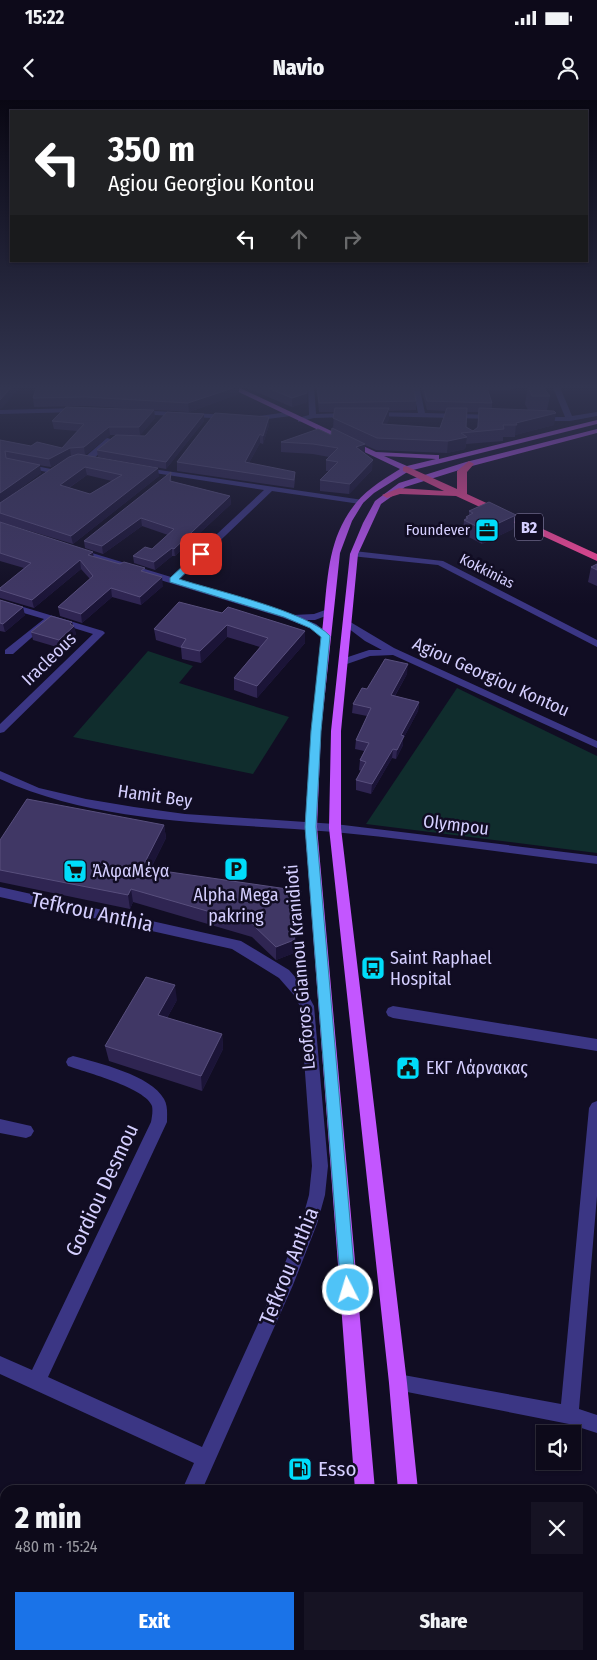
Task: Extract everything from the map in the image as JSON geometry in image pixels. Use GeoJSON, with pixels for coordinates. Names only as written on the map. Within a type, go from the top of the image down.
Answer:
{"type":"FeatureCollection","features":[{"type":"Feature","properties":{"kind":"highway"},"geometry":{"type":"LineString","coordinates":[[387,495],[399,492],[462,495],[462,471],[469,464]]}},
{"type":"Feature","properties":{"kind":"highway","name":"B2"},"geometry":{"type":"LineString","coordinates":[[406,469],[597,558]]}},
{"type":"Feature","properties":{"kind":"main road","name":"B2"},"geometry":{"type":"LineString","coordinates":[[381,458],[406,469]]}},
{"type":"Feature","properties":{"kind":"main road","name":"Leoforos Giannou Kranidioti"},"geometry":{"type":"LineString","coordinates":[[365,1485],[311,827],[316,731],[328,612],[339,542],[360,502],[370,491],[406,469],[449,458]]}},
{"type":"Feature","properties":{"kind":"main road"},"geometry":{"type":"LineString","coordinates":[[408,1485],[398,1383],[335,828],[336,732],[354,554],[378,503],[402,485],[493,458]]}},
{"type":"Feature","properties":{"kind":"street"},"geometry":{"type":"LineString","coordinates":[[85,458],[83,459],[97,461]]}},
{"type":"Feature","properties":{"kind":"street"},"geometry":{"type":"LineString","coordinates":[[19,464],[55,469],[44,477]]}},
{"type":"Feature","properties":{"kind":"street"},"geometry":{"type":"LineString","coordinates":[[162,480],[175,467]]}},
{"type":"Feature","properties":{"kind":"street"},"geometry":{"type":"LineString","coordinates":[[133,468],[360,502]]}},
{"type":"Feature","properties":{"kind":"street"},"geometry":{"type":"LineString","coordinates":[[173,580],[271,488]]}},
{"type":"Feature","properties":{"kind":"street"},"geometry":{"type":"LineString","coordinates":[[78,547],[173,580],[287,616],[313,626],[326,636]]}},
{"type":"Feature","properties":{"kind":"street","name":"Kokkinias"},"geometry":{"type":"LineString","coordinates":[[354,554],[430,561],[446,565],[597,644]]}},
{"type":"Feature","properties":{"kind":"street"},"geometry":{"type":"LineString","coordinates":[[0,603],[50,618]]}},
{"type":"Feature","properties":{"kind":"street"},"geometry":{"type":"LineString","coordinates":[[287,616],[308,618],[321,616],[328,612]]}},
{"type":"Feature","properties":{"kind":"street"},"geometry":{"type":"LineString","coordinates":[[9,652],[50,618]]}},
{"type":"Feature","properties":{"kind":"street","name":"Iracleous"},"geometry":{"type":"LineString","coordinates":[[0,730],[100,633],[50,618]]}},
{"type":"Feature","properties":{"kind":"street","name":"Agiou Georgiou Kontou"},"geometry":{"type":"LineString","coordinates":[[347,623],[370,641],[597,745]]}},
{"type":"Feature","properties":{"kind":"street","name":"Agiou Georgiou Kontou"},"geometry":{"type":"LineString","coordinates":[[343,662],[369,653],[397,654]]}},
{"type":"Feature","properties":{"kind":"street","name":"Hamit Bey"},"geometry":{"type":"LineString","coordinates":[[0,775],[33,794],[86,803],[185,818],[311,827]]}},
{"type":"Feature","properties":{"kind":"street","name":"Olympou"},"geometry":{"type":"LineString","coordinates":[[311,827],[335,828],[597,860]]}},
{"type":"Feature","properties":{"kind":"street","name":"Tefkrou Anthia"},"geometry":{"type":"LineString","coordinates":[[0,892],[236,945],[284,974],[298,990],[307,1006],[320,1166],[317,1196],[309,1224],[284,1285],[194,1485]]}},
{"type":"Feature","properties":{"kind":"street"},"geometry":{"type":"LineString","coordinates":[[393,1012],[597,1045]]}},
{"type":"Feature","properties":{"kind":"street","name":"Gordiou Desmou"},"geometry":{"type":"LineString","coordinates":[[36,1382],[159,1122],[160,1110],[158,1101],[148,1091],[73,1062]]}},
{"type":"Feature","properties":{"kind":"street"},"geometry":{"type":"LineString","coordinates":[[569,1415],[597,1108]]}},
{"type":"Feature","properties":{"kind":"street"},"geometry":{"type":"LineString","coordinates":[[0,1126],[26,1131]]}},
{"type":"Feature","properties":{"kind":"street"},"geometry":{"type":"LineString","coordinates":[[0,1365],[207,1459]]}},
{"type":"Feature","properties":{"kind":"street"},"geometry":{"type":"LineString","coordinates":[[398,1383],[569,1415],[597,1424]]}},
{"type":"Feature","properties":{"kind":"green space"},"geometry":{"type":"Polygon","coordinates":[[[148,651],[193,666],[179,683],[289,717],[253,774],[73,737],[148,651]]]}},
{"type":"Feature","properties":{"kind":"green space"},"geometry":{"type":"Polygon","coordinates":[[[457,688],[597,756],[597,853],[366,824],[457,688]]]}},
{"type":"Feature","properties":{"kind":"building"},"geometry":{"type":"Polygon","coordinates":[[[0,458],[40,465],[0,493],[0,458]]]}},
{"type":"Feature","properties":{"kind":"building"},"geometry":{"type":"Polygon","coordinates":[[[68,458],[100,458],[158,468],[71,536],[0,513],[0,503],[68,458]],[[85,467],[60,485],[90,494],[122,475],[85,467]]]}},
{"type":"Feature","properties":{"kind":"building"},"geometry":{"type":"Polygon","coordinates":[[[142,458],[169,458],[166,462],[142,458]]]}},
{"type":"Feature","properties":{"kind":"building"},"geometry":{"type":"Polygon","coordinates":[[[180,458],[247,458],[245,462],[295,472],[294,480],[177,462],[180,458]]]}},
{"type":"Feature","properties":{"kind":"building"},"geometry":{"type":"Polygon","coordinates":[[[328,458],[370,458],[373,460],[350,484],[320,480],[338,462],[326,460],[328,458]]]}},
{"type":"Feature","properties":{"kind":"building"},"geometry":{"type":"Polygon","coordinates":[[[171,472],[170,481],[230,496],[174,549],[172,548],[154,562],[133,556],[145,547],[152,549],[174,529],[141,518],[102,546],[84,541],[171,472]]]}},
{"type":"Feature","properties":{"kind":"building"},"geometry":{"type":"Polygon","coordinates":[[[489,502],[516,515],[484,530],[464,520],[473,513],[469,511],[489,502]]]}},
{"type":"Feature","properties":{"kind":"building"},"geometry":{"type":"Polygon","coordinates":[[[0,522],[93,552],[88,555],[120,564],[124,562],[145,568],[141,571],[162,577],[140,597],[111,588],[81,614],[58,607],[93,576],[80,560],[32,600],[0,590],[0,588],[31,563],[0,553],[0,522]]]}},
{"type":"Feature","properties":{"kind":"building"},"geometry":{"type":"Polygon","coordinates":[[[597,564],[597,570],[591,567],[597,564]]]}},
{"type":"Feature","properties":{"kind":"building"},"geometry":{"type":"Polygon","coordinates":[[[0,600],[23,607],[3,624],[0,623],[0,600]]]}},
{"type":"Feature","properties":{"kind":"building"},"geometry":{"type":"Polygon","coordinates":[[[179,602],[222,613],[228,607],[305,631],[257,686],[234,678],[268,638],[227,625],[200,651],[181,647],[186,639],[154,629],[179,602]]]}},
{"type":"Feature","properties":{"kind":"building"},"geometry":{"type":"Polygon","coordinates":[[[51,616],[72,622],[70,624],[74,626],[59,640],[31,632],[51,616]]]}},
{"type":"Feature","properties":{"kind":"building"},"geometry":{"type":"Polygon","coordinates":[[[385,659],[408,664],[391,695],[419,702],[401,735],[404,736],[397,750],[393,749],[372,784],[356,780],[366,762],[360,760],[369,743],[356,740],[371,708],[353,704],[362,688],[367,689],[385,659]]]}},
{"type":"Feature","properties":{"kind":"building"},"geometry":{"type":"Polygon","coordinates":[[[27,799],[164,825],[142,868],[301,891],[294,940],[276,947],[252,924],[131,889],[128,895],[0,870],[0,840],[27,799]]]}},
{"type":"Feature","properties":{"kind":"building"},"geometry":{"type":"Polygon","coordinates":[[[146,977],[175,985],[158,1015],[222,1034],[201,1076],[105,1046],[146,977]]]}},
{"type":"Feature","properties":{"kind":"place","name":"Foundever"},"geometry":{"type":"Point","coordinates":[487,530]}},
{"type":"Feature","properties":{"kind":"place","name":"Alpha Mega pakring"},"geometry":{"type":"Point","coordinates":[236,869]}},
{"type":"Feature","properties":{"kind":"place","name":"ΆλφαΜέγα"},"geometry":{"type":"Point","coordinates":[75,871]}},
{"type":"Feature","properties":{"kind":"place","name":"Saint Raphael Hospital"},"geometry":{"type":"Point","coordinates":[373,968]}},
{"type":"Feature","properties":{"kind":"place","name":"ΕΚΓ Λάρνακας"},"geometry":{"type":"Point","coordinates":[408,1068]}},
{"type":"Feature","properties":{"kind":"place","name":"Esso"},"geometry":{"type":"Point","coordinates":[300,1469]}},
{"type":"Feature","properties":{"kind":"route"},"geometry":{"type":"LineString","coordinates":[[201,554],[173,580],[287,616],[313,626],[326,636],[316,731],[311,827],[348,1290]]}}]}
